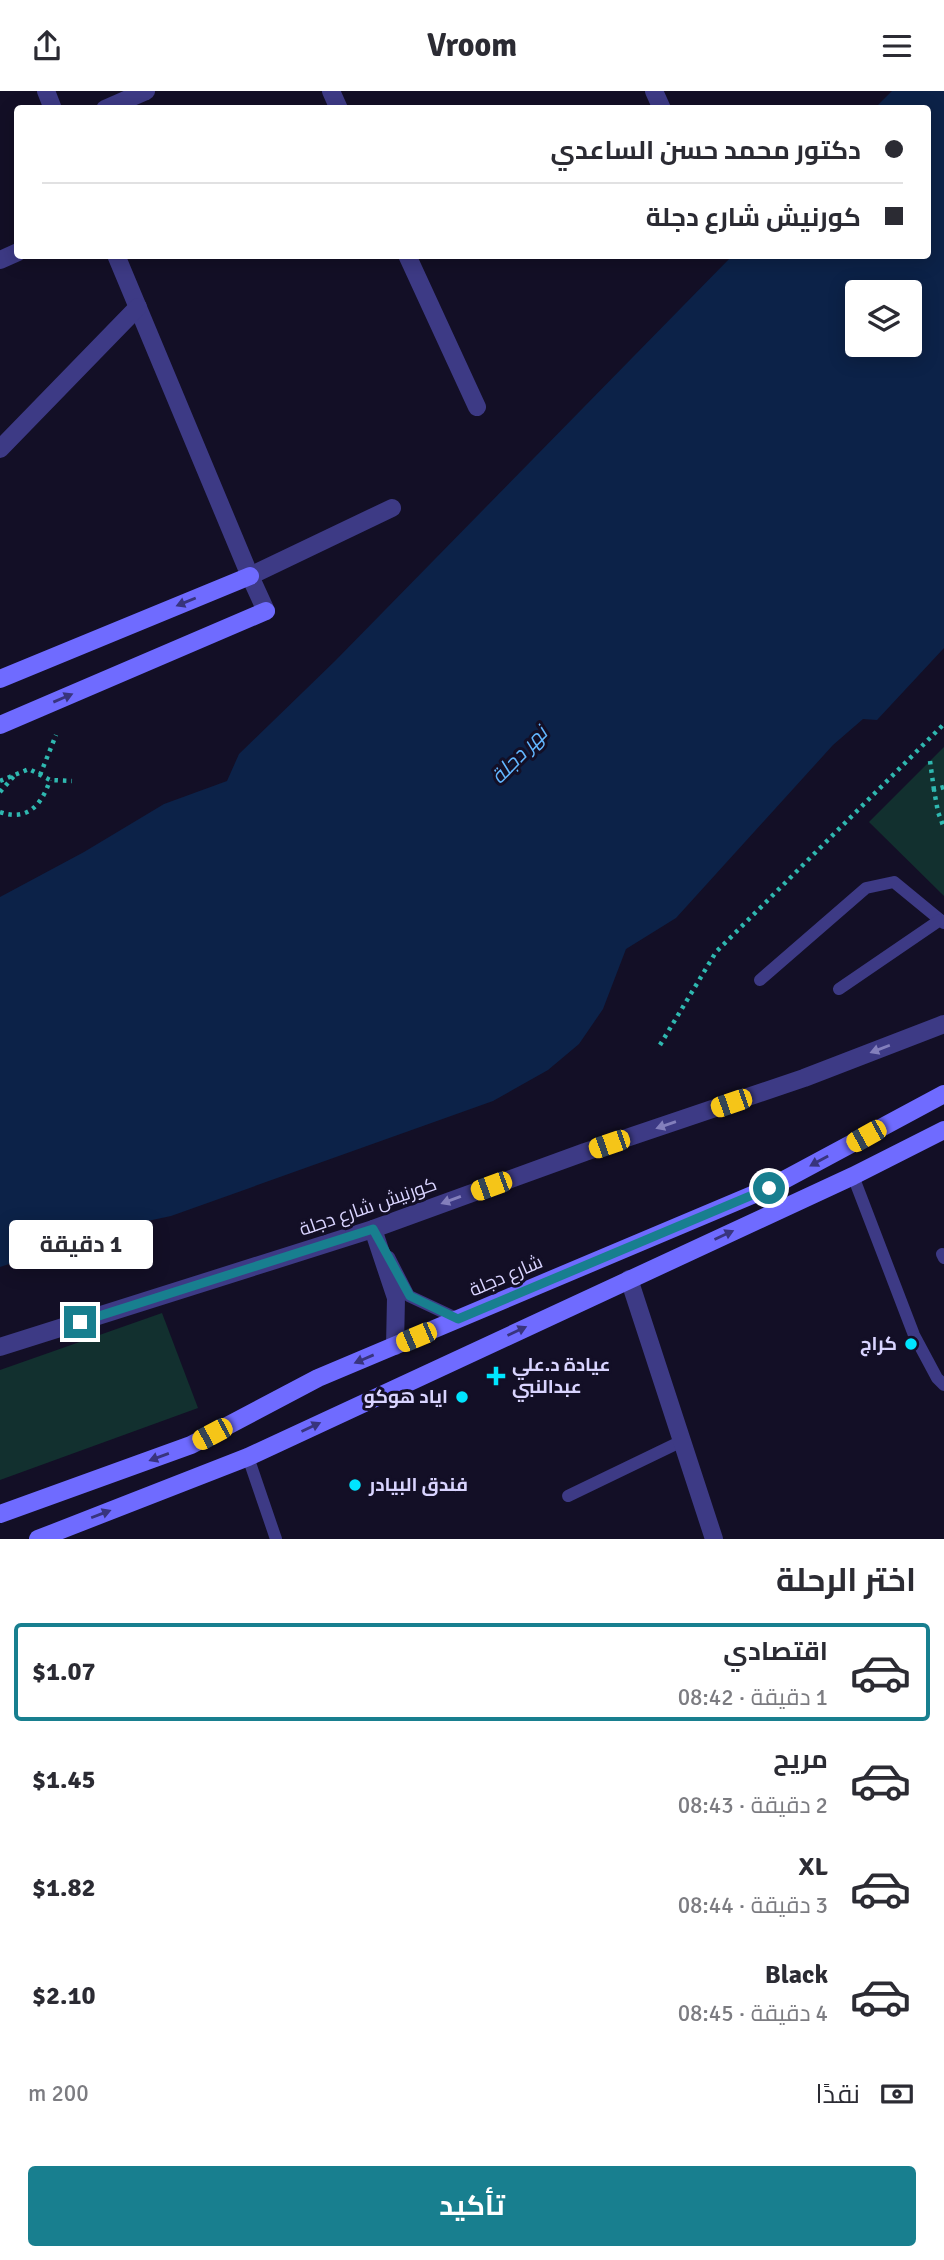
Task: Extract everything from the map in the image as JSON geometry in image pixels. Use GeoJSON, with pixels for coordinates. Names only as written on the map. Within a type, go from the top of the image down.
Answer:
{"type":"FeatureCollection","features":[{"type":"Feature","properties":{"kind":"main road"},"geometry":{"type":"LineString","coordinates":[[0,678],[250,576]]}},
{"type":"Feature","properties":{"kind":"main road"},"geometry":{"type":"LineString","coordinates":[[0,725],[266,611]]}},
{"type":"Feature","properties":{"kind":"main road","name":"شارع دجلة"},"geometry":{"type":"LineString","coordinates":[[0,1514],[191,1445],[318,1378],[769,1188],[944,1094]]}},
{"type":"Feature","properties":{"kind":"main road"},"geometry":{"type":"LineString","coordinates":[[38,1539],[247,1457],[853,1176],[944,1130]]}},
{"type":"Feature","properties":{"kind":"street"},"geometry":{"type":"LineString","coordinates":[[114,105],[146,91]]}},
{"type":"Feature","properties":{"kind":"street"},"geometry":{"type":"LineString","coordinates":[[118,259],[266,611]]}},
{"type":"Feature","properties":{"kind":"street"},"geometry":{"type":"LineString","coordinates":[[409,259],[477,407]]}},
{"type":"Feature","properties":{"kind":"street"},"geometry":{"type":"LineString","coordinates":[[0,449],[138,307]]}},
{"type":"Feature","properties":{"kind":"street"},"geometry":{"type":"LineString","coordinates":[[250,576],[392,508]]}},
{"type":"Feature","properties":{"kind":"street","name":"كورنيش شارع دجلة"},"geometry":{"type":"LineString","coordinates":[[4,1346],[373,1229],[585,1152],[804,1078],[944,1024]]}},
{"type":"Feature","properties":{"kind":"street"},"geometry":{"type":"LineString","coordinates":[[373,1229],[396,1299],[394,1346]]}},
{"type":"Feature","properties":{"kind":"street"},"geometry":{"type":"LineString","coordinates":[[629,1279],[714,1539]]}},
{"type":"Feature","properties":{"kind":"lane"},"geometry":{"type":"LineString","coordinates":[[760,980],[866,888],[894,882],[942,922],[839,989]]}},
{"type":"Feature","properties":{"kind":"lane"},"geometry":{"type":"LineString","coordinates":[[853,1176],[914,1335],[937,1378],[944,1385]]}},
{"type":"Feature","properties":{"kind":"lane"},"geometry":{"type":"LineString","coordinates":[[373,1229],[410,1296],[458,1319]]}},
{"type":"Feature","properties":{"kind":"lane"},"geometry":{"type":"LineString","coordinates":[[568,1496],[682,1441]]}},
{"type":"Feature","properties":{"kind":"lane"},"geometry":{"type":"LineString","coordinates":[[247,1457],[276,1539]]}},
{"type":"Feature","properties":{"kind":"path"},"geometry":{"type":"LineString","coordinates":[[660,1045],[716,952],[944,724]]}},
{"type":"Feature","properties":{"kind":"path"},"geometry":{"type":"LineString","coordinates":[[40,775],[56,735]]}},
{"type":"Feature","properties":{"kind":"path"},"geometry":{"type":"LineString","coordinates":[[930,761],[938,812],[944,828]]}},
{"type":"Feature","properties":{"kind":"path"},"geometry":{"type":"LineString","coordinates":[[0,781],[29,769],[50,779],[72,781]]}},
{"type":"Feature","properties":{"kind":"path"},"geometry":{"type":"LineString","coordinates":[[0,792],[15,775]]}},
{"type":"Feature","properties":{"kind":"path"},"geometry":{"type":"LineString","coordinates":[[0,812],[11,816],[30,810],[43,800],[50,779]]}},
{"type":"Feature","properties":{"kind":"path"},"geometry":{"type":"LineString","coordinates":[[934,790],[944,787]]}},
{"type":"Feature","properties":{"kind":"green space"},"geometry":{"type":"Polygon","coordinates":[[[944,747],[944,896],[869,822],[944,747]]]}},
{"type":"Feature","properties":{"kind":"green space"},"geometry":{"type":"Polygon","coordinates":[[[162,1313],[198,1408],[0,1480],[0,1370],[162,1313]]]}},
{"type":"Feature","properties":{"kind":"water","name":"نهر دجلة"},"geometry":{"type":"Polygon","coordinates":[[[892,91],[944,91],[944,648],[877,720],[863,719],[833,745],[676,918],[626,949],[603,1009],[579,1044],[548,1070],[493,1101],[171,1216],[124,1226],[0,1267],[0,897],[84,852],[164,804],[227,781],[239,754],[335,661],[729,259],[931,259],[931,105],[878,105],[892,91]]]}},
{"type":"Feature","properties":{"kind":"place","name":"كراج"},"geometry":{"type":"Point","coordinates":[911,1344]}},
{"type":"Feature","properties":{"kind":"place","name":"عيادة د.علي عبدالنبي"},"geometry":{"type":"Point","coordinates":[496,1376]}},
{"type":"Feature","properties":{"kind":"place","name":"اياد هوكو"},"geometry":{"type":"Point","coordinates":[462,1397]}},
{"type":"Feature","properties":{"kind":"place","name":"فندق البيادر"},"geometry":{"type":"Point","coordinates":[355,1485]}},
{"type":"Feature","properties":{"kind":"route"},"geometry":{"type":"LineString","coordinates":[[80,1322],[373,1229],[410,1296],[458,1319],[769,1188]]}}]}
